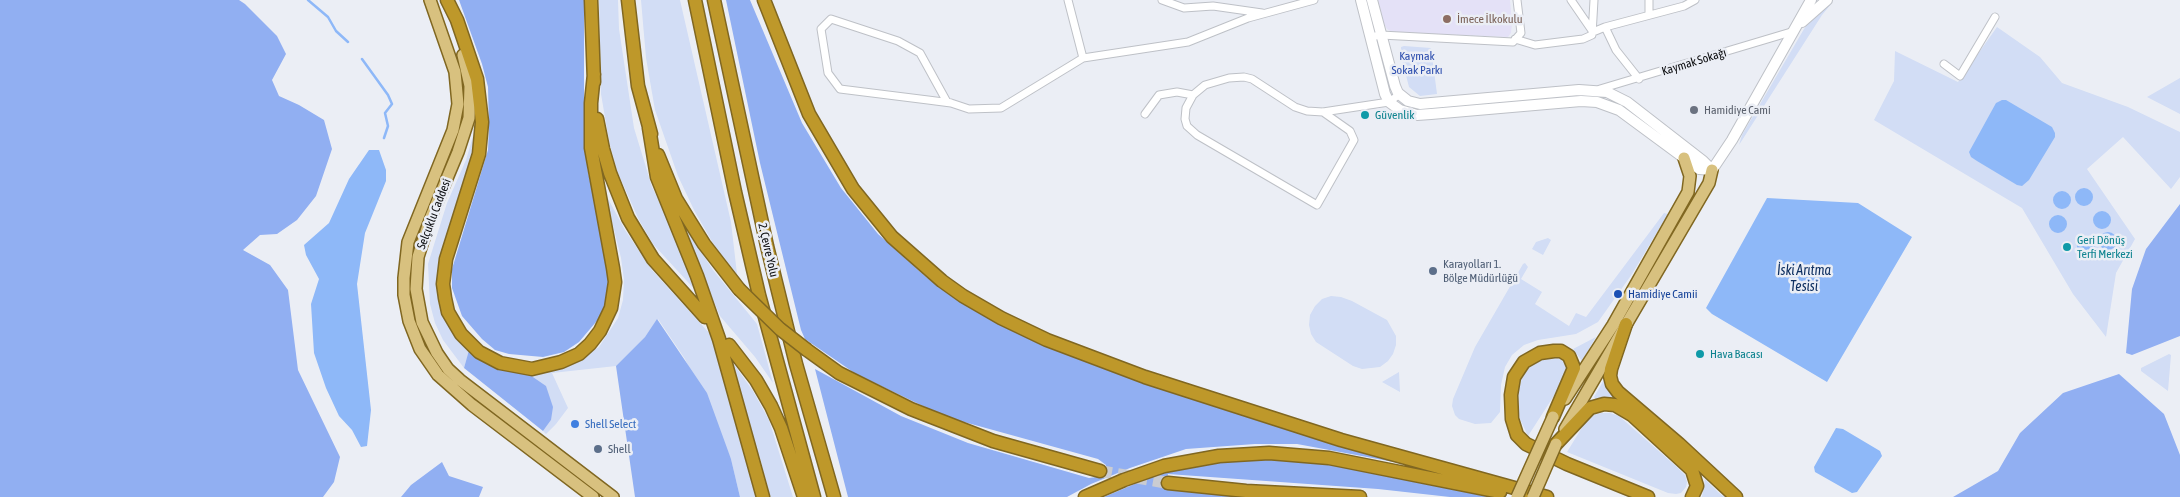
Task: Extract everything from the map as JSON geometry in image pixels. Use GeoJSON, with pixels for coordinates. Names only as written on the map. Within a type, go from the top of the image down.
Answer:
{"type":"FeatureCollection","features":[{"type":"Feature","properties":{"kind":"highway"},"geometry":{"type":"LineString","coordinates":[[447,0],[457,20],[477,79],[482,122],[479,154],[446,259],[443,284],[445,298],[448,312],[461,334],[479,352],[500,363],[532,369],[562,362],[579,354],[600,331],[612,308],[615,282],[591,148],[590,103],[594,74]]}},
{"type":"Feature","properties":{"kind":"highway"},"geometry":{"type":"LineString","coordinates":[[591,0],[595,102],[602,149],[617,195],[628,218],[653,259],[705,317]]}},
{"type":"Feature","properties":{"kind":"highway"},"geometry":{"type":"LineString","coordinates":[[628,0],[638,86],[649,128],[676,199],[704,244],[739,290],[780,329],[847,377],[912,409],[1002,444],[1100,471]]}},
{"type":"Feature","properties":{"kind":"highway","name":"2. Çevre Yolu"},"geometry":{"type":"LineString","coordinates":[[695,0],[735,192],[759,295],[814,497]]}},
{"type":"Feature","properties":{"kind":"highway","name":"2. Çevre Yolu"},"geometry":{"type":"LineString","coordinates":[[714,0],[769,256],[796,364],[834,497]]}},
{"type":"Feature","properties":{"kind":"highway"},"geometry":{"type":"LineString","coordinates":[[764,0],[809,114],[853,189],[892,237],[942,281],[963,296],[1001,318],[1047,340],[1146,377],[1332,437],[1546,497]]}},
{"type":"Feature","properties":{"kind":"highway"},"geometry":{"type":"LineString","coordinates":[[649,128],[656,177],[697,276],[719,339],[763,497]]}},
{"type":"Feature","properties":{"kind":"highway"},"geometry":{"type":"LineString","coordinates":[[1626,324],[1611,368],[1612,384],[1618,392],[1679,444],[1736,497]]}},
{"type":"Feature","properties":{"kind":"highway"},"geometry":{"type":"LineString","coordinates":[[729,345],[756,380],[771,406],[781,428],[804,497]]}},
{"type":"Feature","properties":{"kind":"highway"},"geometry":{"type":"LineString","coordinates":[[1553,417],[1574,368],[1569,356],[1561,351],[1554,350],[1540,353],[1524,362],[1514,377],[1511,395],[1512,419],[1517,435],[1526,444],[1567,464],[1648,497]]}},
{"type":"Feature","properties":{"kind":"highway"},"geometry":{"type":"LineString","coordinates":[[1556,444],[1590,408],[1604,404],[1615,405],[1632,415],[1692,470],[1697,486],[1692,497]]}},
{"type":"Feature","properties":{"kind":"highway"},"geometry":{"type":"LineString","coordinates":[[1086,497],[1124,480],[1164,466],[1219,456],[1269,453],[1330,458],[1525,497]]}},
{"type":"Feature","properties":{"kind":"highway"},"geometry":{"type":"LineString","coordinates":[[1168,483],[1246,491],[1360,497]]}},
{"type":"Feature","properties":{"kind":"main road","name":"Selçuklu Caddesi"},"geometry":{"type":"LineString","coordinates":[[430,0],[455,72],[458,104],[450,137],[408,242],[405,259],[404,294],[411,328],[428,363],[445,381],[594,497]]}},
{"type":"Feature","properties":{"kind":"main road","name":"Selçuklu Caddesi"},"geometry":{"type":"LineString","coordinates":[[443,0],[467,68],[470,86],[469,118],[463,139],[430,220],[418,257],[416,289],[422,322],[437,354],[454,375],[501,413],[613,497]]}},
{"type":"Feature","properties":{"kind":"main road"},"geometry":{"type":"LineString","coordinates":[[1517,497],[1553,417],[1613,325],[1677,213],[1690,185],[1689,169],[1684,158]]}},
{"type":"Feature","properties":{"kind":"main road"},"geometry":{"type":"LineString","coordinates":[[1677,213],[1706,174],[1712,170]]}},
{"type":"Feature","properties":{"kind":"main road"},"geometry":{"type":"LineString","coordinates":[[1533,497],[1556,444],[1709,183],[1712,170]]}},
{"type":"Feature","properties":{"kind":"street"},"geometry":{"type":"LineString","coordinates":[[1068,0],[1083,58]]}},
{"type":"Feature","properties":{"kind":"street"},"geometry":{"type":"LineString","coordinates":[[1162,0],[1184,8],[1211,3],[1264,13]]}},
{"type":"Feature","properties":{"kind":"street"},"geometry":{"type":"LineString","coordinates":[[951,103],[840,89],[828,73],[821,29],[831,20],[898,41],[920,53],[947,102],[951,103],[969,110],[1001,108],[1083,58],[1188,42],[1264,13],[1314,0]]}},
{"type":"Feature","properties":{"kind":"street"},"geometry":{"type":"LineString","coordinates":[[1361,0],[1389,102],[1400,110],[1417,115],[1581,101],[1597,102],[1619,110],[1699,168],[1712,170]]}},
{"type":"Feature","properties":{"kind":"street"},"geometry":{"type":"LineString","coordinates":[[1372,0],[1395,86],[1408,101],[1420,104],[1596,90],[1608,92],[1627,102],[1712,170]]}},
{"type":"Feature","properties":{"kind":"street"},"geometry":{"type":"LineString","coordinates":[[1370,37],[1381,35],[1513,42],[1521,33],[1516,0]]}},
{"type":"Feature","properties":{"kind":"street"},"geometry":{"type":"LineString","coordinates":[[1571,0],[1593,32]]}},
{"type":"Feature","properties":{"kind":"street"},"geometry":{"type":"LineString","coordinates":[[1593,32],[1594,0]]}},
{"type":"Feature","properties":{"kind":"street"},"geometry":{"type":"LineString","coordinates":[[1648,0],[1650,15]]}},
{"type":"Feature","properties":{"kind":"street"},"geometry":{"type":"LineString","coordinates":[[1515,40],[1535,45],[1583,39],[1605,27],[1684,6],[1695,0]]}},
{"type":"Feature","properties":{"kind":"street"},"geometry":{"type":"LineString","coordinates":[[1712,170],[1732,140],[1811,0]]}},
{"type":"Feature","properties":{"kind":"street"},"geometry":{"type":"LineString","coordinates":[[1793,30],[1827,0]]}},
{"type":"Feature","properties":{"kind":"street"},"geometry":{"type":"LineString","coordinates":[[1944,64],[1960,76],[1995,17]]}},
{"type":"Feature","properties":{"kind":"street"},"geometry":{"type":"LineString","coordinates":[[1605,27],[1616,50],[1639,79]]}},
{"type":"Feature","properties":{"kind":"street","name":"Kaymak Sokağı"},"geometry":{"type":"LineString","coordinates":[[1596,90],[1639,79],[1793,30]]}},
{"type":"Feature","properties":{"kind":"street"},"geometry":{"type":"LineString","coordinates":[[1323,112],[1350,131],[1354,140],[1317,206],[1197,135],[1187,126],[1185,118],[1186,108],[1193,95],[1205,85],[1229,78],[1244,77],[1264,86],[1295,107],[1307,112],[1323,112],[1389,102],[1400,94]]}},
{"type":"Feature","properties":{"kind":"street"},"geometry":{"type":"LineString","coordinates":[[1145,114],[1159,95],[1177,92],[1193,95]]}},
{"type":"Feature","properties":{"kind":"shaded area"},"geometry":{"type":"Polygon","coordinates":[[[0,0],[239,0],[277,36],[286,54],[272,80],[279,96],[324,120],[332,149],[316,196],[297,220],[277,234],[260,235],[243,250],[270,265],[288,290],[298,370],[340,457],[334,482],[323,497],[0,497],[0,0]]]}},
{"type":"Feature","properties":{"kind":"shaded area"},"geometry":{"type":"Polygon","coordinates":[[[459,0],[584,0],[584,135],[588,172],[608,263],[609,286],[607,303],[601,316],[579,342],[564,352],[543,357],[509,354],[495,350],[482,339],[462,316],[452,288],[452,269],[488,150],[489,128],[488,87],[482,64],[459,0]]]}},
{"type":"Feature","properties":{"kind":"shaded area"},"geometry":{"type":"Polygon","coordinates":[[[726,0],[750,0],[802,123],[841,188],[878,234],[926,277],[951,296],[980,313],[1290,429],[1394,462],[1297,444],[1255,444],[1186,449],[1130,468],[1091,484],[1067,497],[848,497],[815,369],[901,416],[968,443],[1089,478],[1104,476],[1106,465],[1098,459],[946,417],[856,374],[805,339],[801,330],[760,163],[726,0]]]}},
{"type":"Feature","properties":{"kind":"shaded area","name":"İmece İlkokulu"},"geometry":{"type":"Polygon","coordinates":[[[1378,0],[1510,0],[1511,33],[1508,37],[1392,32],[1384,24],[1378,0]]]}},
{"type":"Feature","properties":{"kind":"shaded area"},"geometry":{"type":"Polygon","coordinates":[[[2180,204],[2180,336],[2132,355],[2126,353],[2132,289],[2146,249],[2180,204]]]}},
{"type":"Feature","properties":{"kind":"shaded area"},"geometry":{"type":"Polygon","coordinates":[[[657,319],[707,393],[731,459],[740,497],[635,497],[616,366],[645,337],[657,319]]]}},
{"type":"Feature","properties":{"kind":"shaded area"},"geometry":{"type":"Polygon","coordinates":[[[469,350],[527,373],[546,386],[553,407],[551,420],[543,431],[464,368],[469,350]]]}},
{"type":"Feature","properties":{"kind":"shaded area"},"geometry":{"type":"Polygon","coordinates":[[[2119,374],[2164,414],[2180,455],[2180,497],[1953,497],[1998,471],[2020,433],[2063,393],[2119,374]]]}},
{"type":"Feature","properties":{"kind":"shaded area"},"geometry":{"type":"Polygon","coordinates":[[[1243,458],[1290,458],[1330,462],[1497,497],[1450,497],[1378,489],[1168,474],[1166,488],[1243,497],[1104,497],[1158,474],[1187,466],[1243,458]]]}},
{"type":"Feature","properties":{"kind":"shaded area"},"geometry":{"type":"Polygon","coordinates":[[[442,462],[449,476],[483,487],[479,497],[401,497],[411,485],[442,462]]]}},
{"type":"Feature","properties":{"kind":"green space"},"geometry":{"type":"Polygon","coordinates":[[[599,0],[618,0],[619,29],[634,128],[652,187],[671,225],[697,292],[653,244],[639,220],[617,171],[609,141],[601,94],[599,0]]]}},
{"type":"Feature","properties":{"kind":"green space"},"geometry":{"type":"Polygon","coordinates":[[[641,0],[680,0],[731,222],[737,274],[714,245],[694,210],[678,176],[655,110],[646,58],[641,0]]]}},
{"type":"Feature","properties":{"kind":"green space"},"geometry":{"type":"Polygon","coordinates":[[[1832,3],[1822,15],[1739,145],[1742,135],[1804,29],[1809,22],[1832,3]]]}},
{"type":"Feature","properties":{"kind":"green space"},"geometry":{"type":"Polygon","coordinates":[[[1997,27],[2040,57],[2062,83],[2128,107],[2180,132],[2180,177],[2171,189],[2123,137],[2087,169],[2135,239],[2116,273],[2106,337],[2073,294],[2022,208],[1874,120],[1894,81],[1895,51],[1958,82],[1997,27]]]}},
{"type":"Feature","properties":{"kind":"green space","name":"Kaymak Sokak Parkı"},"geometry":{"type":"Polygon","coordinates":[[[1401,47],[1431,48],[1437,94],[1420,96],[1409,87],[1401,56],[1401,47]]]}},
{"type":"Feature","properties":{"kind":"green space"},"geometry":{"type":"Polygon","coordinates":[[[2180,78],[2180,114],[2147,97],[2180,78]]]}},
{"type":"Feature","properties":{"kind":"green space"},"geometry":{"type":"Polygon","coordinates":[[[478,119],[478,136],[439,282],[469,350],[464,368],[443,340],[435,323],[430,304],[428,264],[447,203],[466,160],[478,119]]]}},
{"type":"Feature","properties":{"kind":"green space"},"geometry":{"type":"Polygon","coordinates":[[[605,193],[625,230],[652,270],[711,335],[760,497],[740,497],[731,459],[685,359],[658,319],[645,337],[616,366],[552,373],[568,408],[546,434],[543,431],[551,420],[527,373],[553,370],[569,365],[599,347],[618,318],[623,300],[624,280],[621,258],[605,193]]]}},
{"type":"Feature","properties":{"kind":"green space"},"geometry":{"type":"Polygon","coordinates":[[[1664,213],[1668,214],[1632,274],[1598,322],[1576,334],[1538,340],[1524,345],[1512,355],[1505,367],[1501,385],[1500,412],[1491,423],[1475,424],[1459,419],[1455,415],[1452,406],[1453,399],[1475,347],[1523,264],[1525,263],[1528,267],[1521,279],[1542,292],[1535,304],[1569,326],[1576,313],[1586,317],[1664,213]]]}},
{"type":"Feature","properties":{"kind":"green space"},"geometry":{"type":"Polygon","coordinates":[[[677,215],[713,270],[757,324],[773,383],[755,357],[720,316],[677,215]]]}},
{"type":"Feature","properties":{"kind":"green space"},"geometry":{"type":"Polygon","coordinates":[[[1548,238],[1551,240],[1543,255],[1532,249],[1536,242],[1548,238]]]}},
{"type":"Feature","properties":{"kind":"green space"},"geometry":{"type":"Polygon","coordinates":[[[1331,296],[1352,301],[1387,320],[1396,336],[1396,345],[1388,361],[1380,367],[1362,369],[1353,366],[1316,342],[1311,334],[1309,325],[1310,315],[1322,299],[1331,296]]]}},
{"type":"Feature","properties":{"kind":"green space"},"geometry":{"type":"Polygon","coordinates":[[[1596,337],[1582,361],[1573,349],[1596,337]]]}},
{"type":"Feature","properties":{"kind":"green space"},"geometry":{"type":"Polygon","coordinates":[[[2169,354],[2171,355],[2168,391],[2141,371],[2141,368],[2169,354]]]}},
{"type":"Feature","properties":{"kind":"green space"},"geometry":{"type":"Polygon","coordinates":[[[1547,357],[1559,358],[1564,362],[1568,370],[1566,377],[1528,436],[1520,419],[1517,402],[1518,383],[1523,372],[1533,363],[1547,357]]]}},
{"type":"Feature","properties":{"kind":"green space"},"geometry":{"type":"Polygon","coordinates":[[[733,363],[753,391],[769,420],[793,497],[770,497],[759,454],[756,455],[733,363]]]}},
{"type":"Feature","properties":{"kind":"green space"},"geometry":{"type":"Polygon","coordinates":[[[1399,372],[1400,392],[1382,382],[1399,372]]]}},
{"type":"Feature","properties":{"kind":"green space"},"geometry":{"type":"Polygon","coordinates":[[[1605,378],[1618,400],[1606,397],[1596,400],[1594,397],[1605,378]]]}},
{"type":"Feature","properties":{"kind":"green space"},"geometry":{"type":"Polygon","coordinates":[[[1601,413],[1619,416],[1685,475],[1686,487],[1681,493],[1668,493],[1567,452],[1586,421],[1593,415],[1601,413]]]}},
{"type":"Feature","properties":{"kind":"green space"},"geometry":{"type":"Polygon","coordinates":[[[1705,479],[1719,493],[1725,497],[1702,497],[1705,479]]]}},
{"type":"Feature","properties":{"kind":"water"},"geometry":{"type":"Polygon","coordinates":[[[2006,100],[2052,127],[2055,133],[2055,137],[2029,180],[2022,186],[2017,185],[1977,161],[1971,157],[1969,152],[1996,103],[2006,100]]]}},
{"type":"Feature","properties":{"kind":"water"},"geometry":{"type":"Polygon","coordinates":[[[369,150],[379,150],[386,170],[386,181],[365,233],[357,284],[371,410],[367,446],[361,447],[352,430],[339,416],[326,388],[314,353],[311,304],[319,279],[306,255],[304,245],[329,223],[349,179],[369,150]]]}},
{"type":"Feature","properties":{"kind":"water"},"geometry":{"type":"Polygon","coordinates":[[[2084,188],[2090,191],[2093,197],[2090,203],[2084,206],[2078,203],[2075,197],[2078,191],[2084,188]]]}},
{"type":"Feature","properties":{"kind":"water"},"geometry":{"type":"Polygon","coordinates":[[[2062,191],[2068,194],[2071,200],[2068,206],[2062,209],[2056,206],[2053,200],[2056,194],[2062,191]]]}},
{"type":"Feature","properties":{"kind":"water","name":"İski Arıtma Tesisi"},"geometry":{"type":"Polygon","coordinates":[[[1767,198],[1858,203],[1912,237],[1827,382],[1712,314],[1706,308],[1767,198]]]}},
{"type":"Feature","properties":{"kind":"water"},"geometry":{"type":"Polygon","coordinates":[[[2102,211],[2108,214],[2111,220],[2108,226],[2102,229],[2096,226],[2093,220],[2096,214],[2102,211]]]}},
{"type":"Feature","properties":{"kind":"water"},"geometry":{"type":"Polygon","coordinates":[[[2058,215],[2064,218],[2067,224],[2064,230],[2058,233],[2052,230],[2049,224],[2052,218],[2058,215]]]}},
{"type":"Feature","properties":{"kind":"water"},"geometry":{"type":"Polygon","coordinates":[[[2108,232],[2114,235],[2117,241],[2114,247],[2108,250],[2102,247],[2099,241],[2102,235],[2108,232]]]}},
{"type":"Feature","properties":{"kind":"water"},"geometry":{"type":"Polygon","coordinates":[[[2086,238],[2092,241],[2095,247],[2092,253],[2086,256],[2080,253],[2077,247],[2080,241],[2086,238]]]}},
{"type":"Feature","properties":{"kind":"water"},"geometry":{"type":"Polygon","coordinates":[[[1836,428],[1843,429],[1880,451],[1882,456],[1857,492],[1852,493],[1815,472],[1814,467],[1836,428]]]}},
{"type":"Feature","properties":{"kind":"waterway"},"geometry":{"type":"LineString","coordinates":[[308,0],[328,17],[336,31],[348,42]]}},
{"type":"Feature","properties":{"kind":"waterway"},"geometry":{"type":"LineString","coordinates":[[362,59],[388,95],[392,104],[385,113],[388,126],[384,138]]}},
{"type":"Feature","properties":{"kind":"tunnel"},"geometry":{"type":"LineString","coordinates":[[1100,471],[1168,483]]}},
{"type":"Feature","properties":{"kind":"place","name":"İmece İlkokulu"},"geometry":{"type":"Point","coordinates":[1447,19]}},
{"type":"Feature","properties":{"kind":"place","name":"Hamidiye Cami"},"geometry":{"type":"Point","coordinates":[1694,110]}},
{"type":"Feature","properties":{"kind":"place","name":"Güvenlik"},"geometry":{"type":"Point","coordinates":[1365,115]}},
{"type":"Feature","properties":{"kind":"place","name":"Geri Dönüş Terfi Merkezi"},"geometry":{"type":"Point","coordinates":[2067,247]}},
{"type":"Feature","properties":{"kind":"place","name":"Karayolları 1. Bölge Müdürlüğü"},"geometry":{"type":"Point","coordinates":[1433,271]}},
{"type":"Feature","properties":{"kind":"place","name":"Hamidiye Camii"},"geometry":{"type":"Point","coordinates":[1618,294]}},
{"type":"Feature","properties":{"kind":"place","name":"Hava Bacası"},"geometry":{"type":"Point","coordinates":[1700,354]}},
{"type":"Feature","properties":{"kind":"place","name":"Shell Select"},"geometry":{"type":"Point","coordinates":[575,424]}},
{"type":"Feature","properties":{"kind":"place","name":"Shell"},"geometry":{"type":"Point","coordinates":[598,449]}}]}
